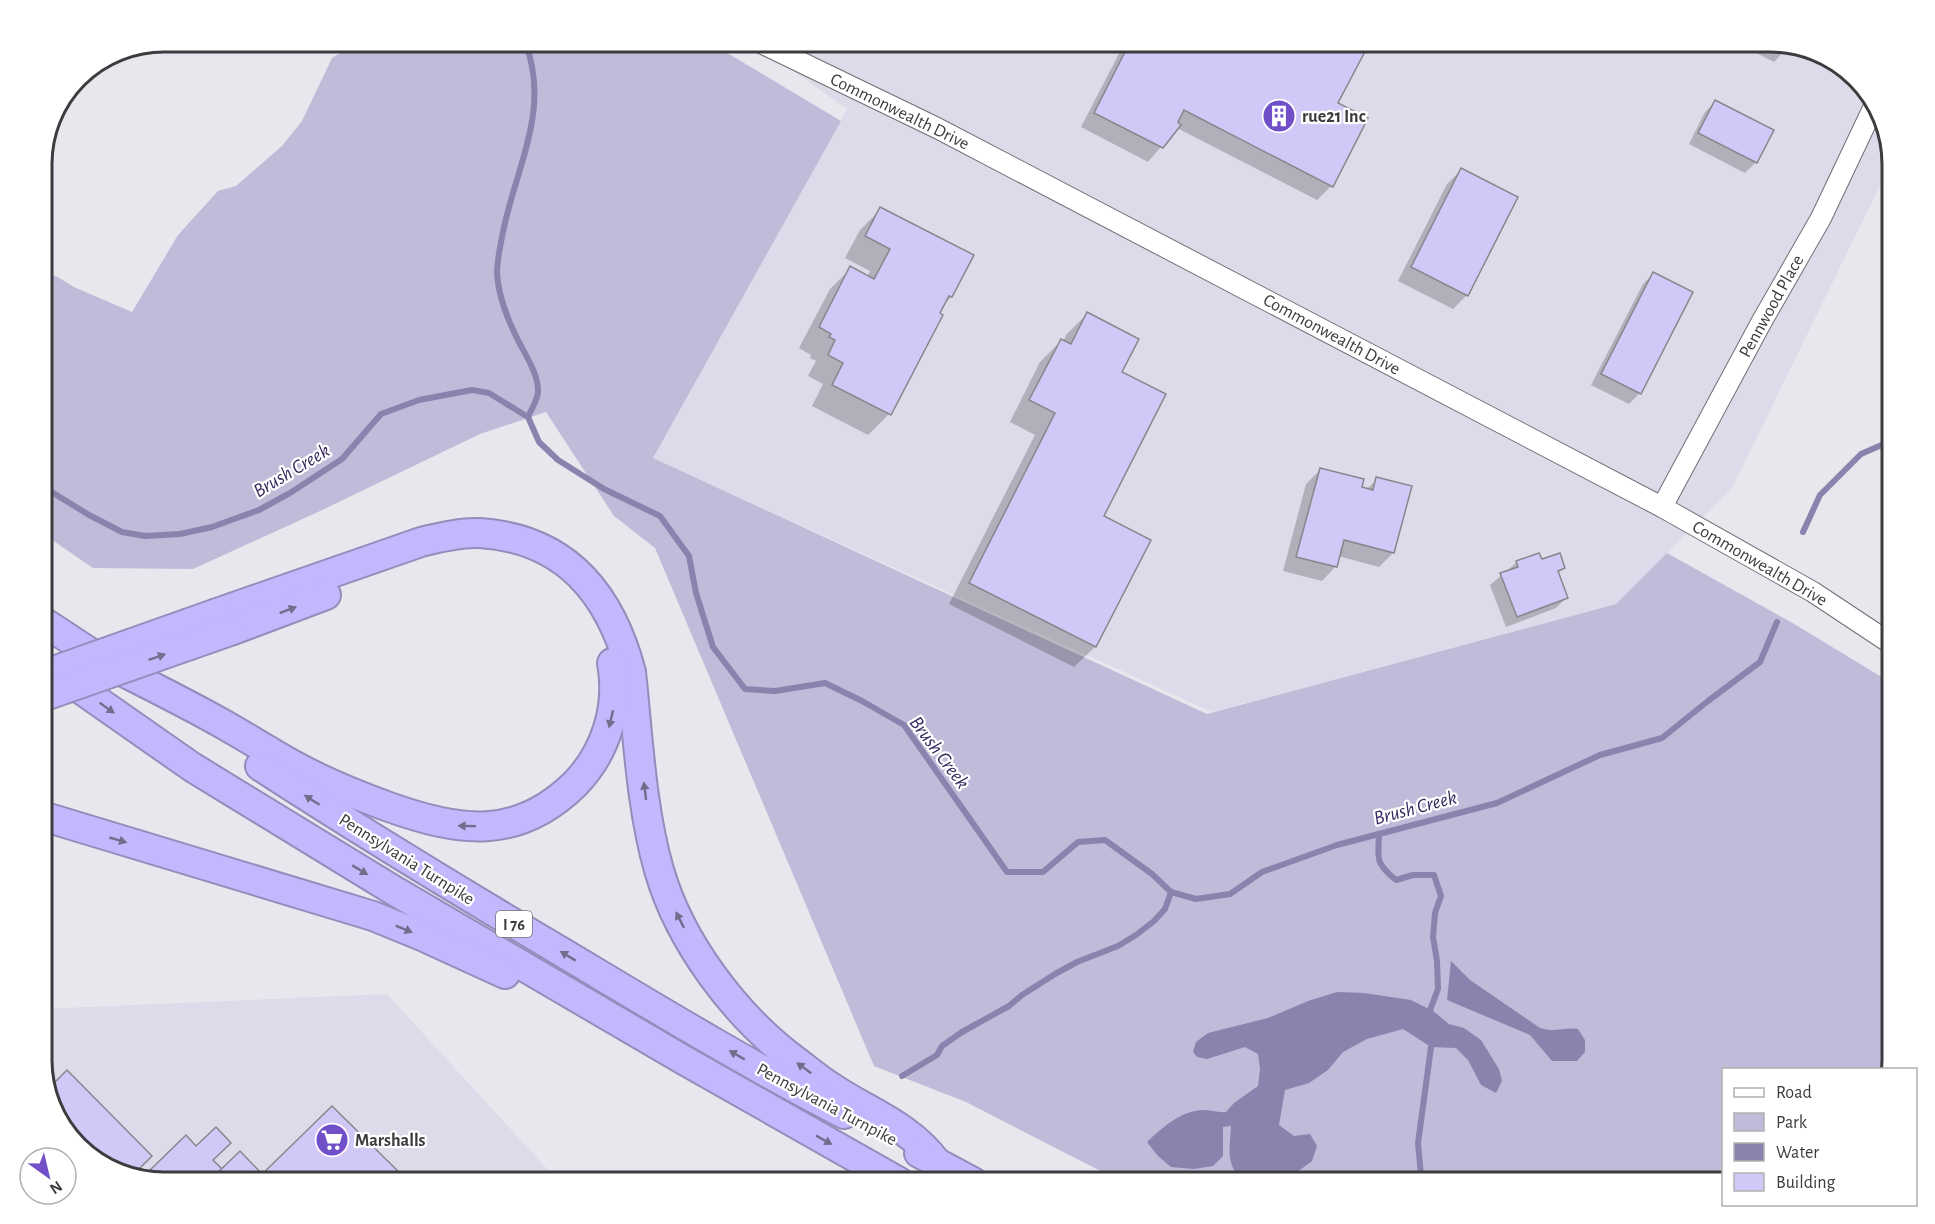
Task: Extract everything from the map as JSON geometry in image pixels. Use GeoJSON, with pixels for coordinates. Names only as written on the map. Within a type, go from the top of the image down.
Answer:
{"type":"FeatureCollection","features":[{"type":"Feature","properties":{"kind":"highway"},"geometry":{"type":"LineString","coordinates":[[53,692],[421,542],[446,536],[478,533],[533,543],[567,562],[595,590],[617,626],[631,672],[650,833],[659,871],[674,909],[701,958],[731,1001],[754,1025],[792,1058],[832,1088],[913,1137],[926,1148],[936,1162]]}},
{"type":"Feature","properties":{"kind":"highway"},"geometry":{"type":"LineString","coordinates":[[53,672],[225,622],[441,553],[482,550],[512,555],[553,574],[586,604],[599,622],[613,664],[614,703],[609,729],[598,753],[582,777],[561,798],[540,812],[512,822],[459,827],[422,819],[348,792],[295,766],[221,723],[106,663]]}},
{"type":"Feature","properties":{"kind":"highway","name":"Pennsylvania Turnpike"},"geometry":{"type":"LineString","coordinates":[[53,628],[212,735],[427,872],[801,1092],[954,1172]]}},
{"type":"Feature","properties":{"kind":"highway","name":"Pennsylvania Turnpike"},"geometry":{"type":"LineString","coordinates":[[53,671],[192,766],[393,890],[682,1059],[881,1172]]}},
{"type":"Feature","properties":{"kind":"highway"},"geometry":{"type":"LineString","coordinates":[[53,820],[373,916],[507,975],[682,1059]]}},
{"type":"Feature","properties":{"kind":"highway"},"geometry":{"type":"LineString","coordinates":[[53,830],[81,829]]}},
{"type":"Feature","properties":{"kind":"street","name":"Commonwealth Drive"},"geometry":{"type":"LineString","coordinates":[[781,53],[1007,164],[1662,507],[1813,592],[1882,638]]}},
{"type":"Feature","properties":{"kind":"street","name":"Pennwood Place"},"geometry":{"type":"LineString","coordinates":[[1662,507],[1762,321],[1821,218],[1870,114]]}},
{"type":"Feature","properties":{"kind":"shaded area"},"geometry":{"type":"Polygon","coordinates":[[[1771,52],[1800,56],[1827,67],[1855,91],[1864,102],[1877,128],[1882,150],[1882,181],[1732,488],[1616,604],[1212,712],[652,458],[847,109],[767,53],[1771,52]]]}},
{"type":"Feature","properties":{"kind":"shaded area"},"geometry":{"type":"Polygon","coordinates":[[[387,994],[550,1172],[164,1172],[135,1168],[102,1153],[80,1133],[67,1116],[58,1096],[53,1067],[53,1009],[387,994]]]}},
{"type":"Feature","properties":{"kind":"green space"},"geometry":{"type":"Polygon","coordinates":[[[341,53],[727,53],[841,121],[653,458],[1207,714],[1616,604],[1667,553],[1796,625],[1882,677],[1882,1068],[1722,1068],[1722,1172],[1102,1172],[966,1102],[874,1066],[655,548],[614,516],[546,412],[480,434],[193,569],[93,568],[53,541],[53,276],[132,312],[178,235],[218,191],[236,186],[282,146],[302,121],[332,58],[341,53]]]}},
{"type":"Feature","properties":{"kind":"water"},"geometry":{"type":"Polygon","coordinates":[[[1451,961],[1470,980],[1540,1028],[1578,1029],[1585,1040],[1585,1052],[1577,1061],[1552,1061],[1530,1035],[1447,1000],[1451,961]]]}},
{"type":"Feature","properties":{"kind":"water"},"geometry":{"type":"Polygon","coordinates":[[[1337,992],[1364,993],[1411,1000],[1433,1011],[1449,1024],[1464,1028],[1481,1040],[1499,1069],[1502,1081],[1496,1093],[1481,1085],[1468,1060],[1456,1048],[1431,1047],[1403,1029],[1367,1039],[1343,1052],[1328,1070],[1309,1083],[1285,1090],[1279,1125],[1294,1136],[1310,1134],[1317,1146],[1312,1161],[1297,1172],[1235,1172],[1231,1161],[1231,1126],[1223,1127],[1223,1156],[1213,1166],[1194,1169],[1171,1167],[1158,1156],[1147,1142],[1173,1121],[1195,1111],[1226,1112],[1234,1103],[1258,1086],[1260,1069],[1258,1054],[1245,1047],[1207,1059],[1197,1057],[1193,1052],[1196,1042],[1208,1033],[1268,1018],[1308,1001],[1337,992]]]}},
{"type":"Feature","properties":{"kind":"building","name":"rue21 Inc"},"geometry":{"type":"Polygon","coordinates":[[[1125,52],[1365,52],[1338,103],[1368,118],[1333,187],[1184,110],[1178,122],[1181,125],[1163,148],[1094,113],[1125,52]]]}},
{"type":"Feature","properties":{"kind":"building"},"geometry":{"type":"Polygon","coordinates":[[[1715,100],[1774,130],[1757,163],[1698,133],[1715,100]]]}},
{"type":"Feature","properties":{"kind":"building"},"geometry":{"type":"Polygon","coordinates":[[[1461,168],[1518,197],[1468,296],[1411,267],[1461,168]]]}},
{"type":"Feature","properties":{"kind":"building"},"geometry":{"type":"Polygon","coordinates":[[[880,207],[974,255],[952,297],[949,296],[940,313],[943,315],[891,415],[832,385],[843,363],[828,355],[835,340],[829,337],[831,334],[819,327],[850,266],[874,279],[890,249],[865,236],[880,207]]]}},
{"type":"Feature","properties":{"kind":"building"},"geometry":{"type":"Polygon","coordinates":[[[1653,272],[1693,292],[1641,394],[1601,374],[1653,272]]]}},
{"type":"Feature","properties":{"kind":"building"},"geometry":{"type":"Polygon","coordinates":[[[1087,312],[1139,339],[1122,372],[1166,394],[1104,516],[1151,540],[1096,647],[969,583],[1055,413],[1029,400],[1061,339],[1071,344],[1087,312]]]}},
{"type":"Feature","properties":{"kind":"building"},"geometry":{"type":"Polygon","coordinates":[[[1320,468],[1364,479],[1362,487],[1373,490],[1376,477],[1412,486],[1394,553],[1344,540],[1337,567],[1296,557],[1320,468]]]}},
{"type":"Feature","properties":{"kind":"building"},"geometry":{"type":"Polygon","coordinates":[[[1539,553],[1542,559],[1560,553],[1565,568],[1558,571],[1568,598],[1517,617],[1500,573],[1518,567],[1516,561],[1539,553]]]}},
{"type":"Feature","properties":{"kind":"building"},"geometry":{"type":"Polygon","coordinates":[[[67,1070],[152,1156],[139,1169],[102,1153],[80,1133],[67,1116],[58,1096],[55,1082],[67,1070]]]}},
{"type":"Feature","properties":{"kind":"building","name":"Marshalls"},"geometry":{"type":"Polygon","coordinates":[[[332,1106],[399,1172],[264,1172],[332,1106]]]}},
{"type":"Feature","properties":{"kind":"building"},"geometry":{"type":"Polygon","coordinates":[[[216,1127],[231,1143],[213,1160],[222,1169],[219,1172],[149,1171],[186,1135],[196,1146],[216,1127]]]}},
{"type":"Feature","properties":{"kind":"building"},"geometry":{"type":"Polygon","coordinates":[[[240,1151],[260,1172],[218,1172],[240,1151]]]}},
{"type":"Feature","properties":{"kind":"waterway"},"geometry":{"type":"LineString","coordinates":[[528,53],[534,92],[533,116],[497,264],[499,288],[506,312],[538,385],[537,398],[528,417]]}},
{"type":"Feature","properties":{"kind":"waterway","name":"Brush Creek"},"geometry":{"type":"LineString","coordinates":[[53,493],[122,532],[145,536],[180,534],[212,527],[259,510],[342,459],[381,414],[419,400],[472,390],[489,393],[528,417],[539,442],[558,460],[604,489],[660,516],[689,556],[696,593],[713,647],[745,689],[775,691],[825,683],[904,725],[1007,872],[1043,872],[1078,842],[1105,840],[1152,874],[1171,892],[1196,899],[1230,894],[1262,872],[1337,845],[1497,803],[1600,755],[1662,738],[1760,662],[1777,622]]}},
{"type":"Feature","properties":{"kind":"waterway","name":"Brush Creek"},"geometry":{"type":"LineString","coordinates":[[1803,532],[1820,495],[1861,454],[1882,445]]}},
{"type":"Feature","properties":{"kind":"waterway"},"geometry":{"type":"LineString","coordinates":[[1379,834],[1379,860],[1384,869],[1396,880],[1413,875],[1434,875],[1441,896],[1435,913],[1433,937],[1438,989],[1430,1010],[1433,1018]]}},
{"type":"Feature","properties":{"kind":"waterway"},"geometry":{"type":"LineString","coordinates":[[902,1076],[937,1055],[942,1046],[962,1032],[1009,1006],[1055,974],[1077,962],[1118,946],[1136,935],[1165,909],[1171,892]]}},
{"type":"Feature","properties":{"kind":"waterway"},"geometry":{"type":"LineString","coordinates":[[1421,1172],[1418,1143],[1432,1040]]}},
{"type":"Feature","properties":{"kind":"place","name":"rue21 Inc"},"geometry":{"type":"Point","coordinates":[1279,116]}},
{"type":"Feature","properties":{"kind":"place","name":"Marshalls"},"geometry":{"type":"Point","coordinates":[332,1140]}}]}
